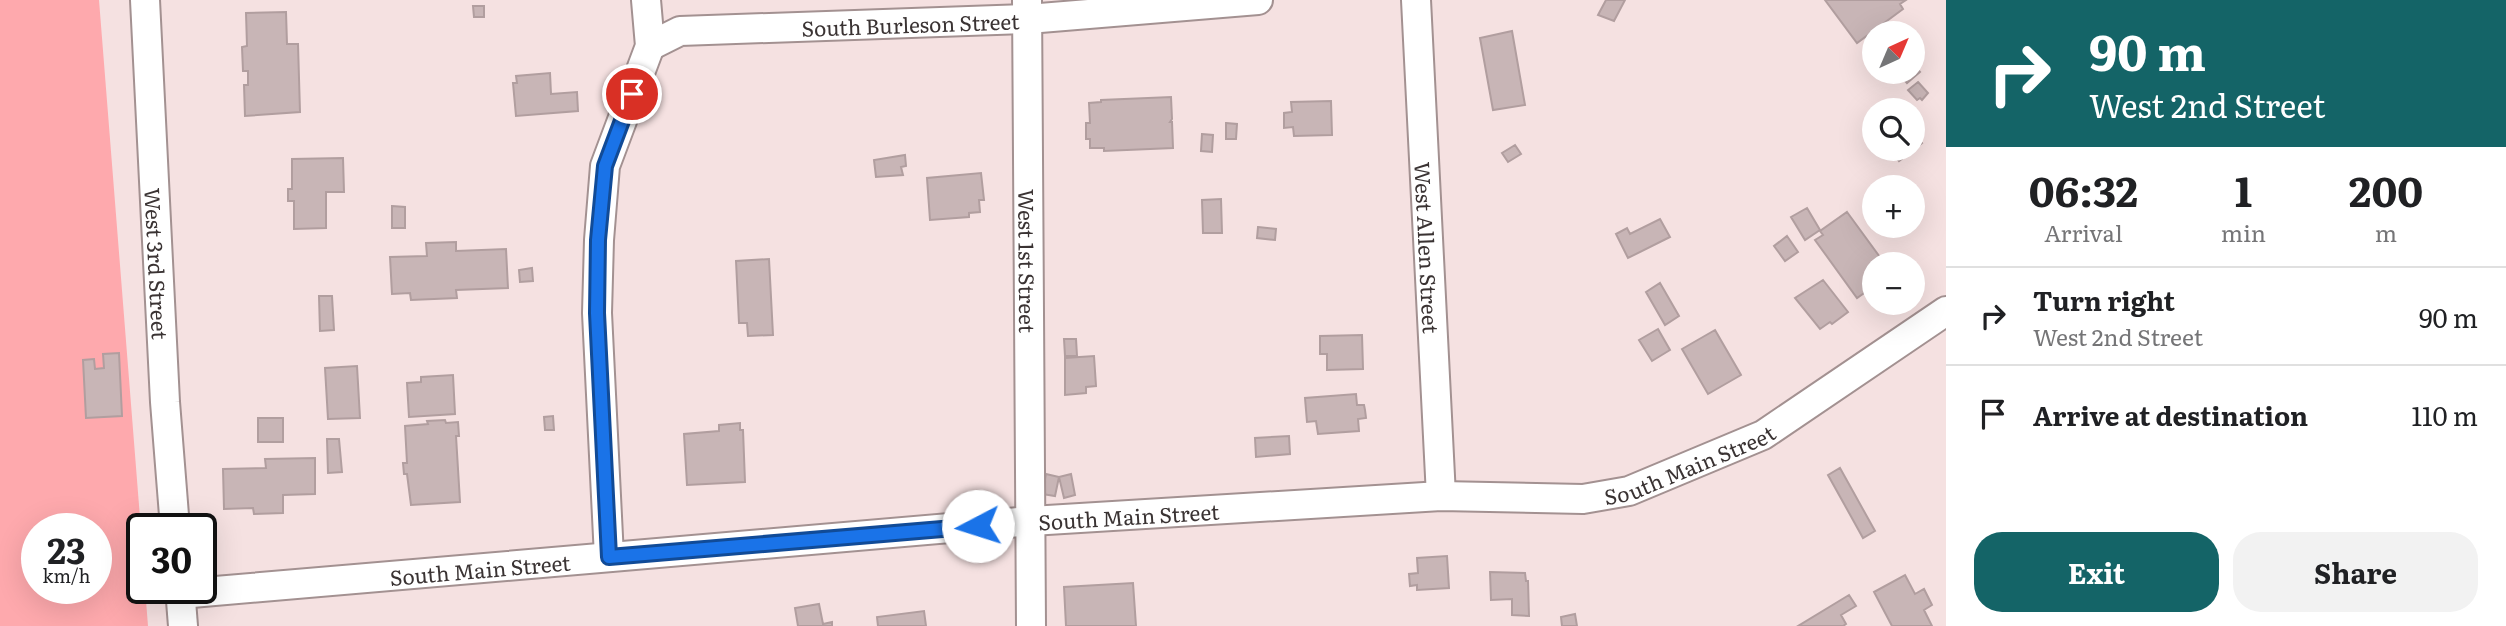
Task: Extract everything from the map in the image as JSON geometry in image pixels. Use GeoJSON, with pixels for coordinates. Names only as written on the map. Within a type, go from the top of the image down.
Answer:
{"type":"FeatureCollection","features":[{"type":"Feature","properties":{"kind":"street","name":"West 3rd Street"},"geometry":{"type":"LineString","coordinates":[[145,0],[165,402],[174,513]]}},
{"type":"Feature","properties":{"kind":"street"},"geometry":{"type":"LineString","coordinates":[[609,557],[597,313],[598,240],[605,166],[650,46],[646,0]]}},
{"type":"Feature","properties":{"kind":"street","name":"South Burleson Street"},"geometry":{"type":"LineString","coordinates":[[650,46],[680,31],[1028,9],[1258,0]]}},
{"type":"Feature","properties":{"kind":"street","name":"West Allen Street"},"geometry":{"type":"LineString","coordinates":[[1416,0],[1441,496]]}},
{"type":"Feature","properties":{"kind":"street","name":"West 1st Street"},"geometry":{"type":"LineString","coordinates":[[1028,9],[1031,626]]}},
{"type":"Feature","properties":{"kind":"street","name":"South Main Street"},"geometry":{"type":"LineString","coordinates":[[217,588],[1031,522],[1441,496],[1583,499],[1629,491],[1763,435],[1943,320]]}},
{"type":"Feature","properties":{"kind":"street"},"geometry":{"type":"LineString","coordinates":[[181,604],[183,626]]}},
{"type":"Feature","properties":{"kind":"shaded area"},"geometry":{"type":"Polygon","coordinates":[[[0,0],[99,0],[140,513],[126,513],[126,604],[146,604],[148,626],[0,626],[0,0]]]}},
{"type":"Feature","properties":{"kind":"building"},"geometry":{"type":"Polygon","coordinates":[[[1606,0],[1625,0],[1614,21],[1598,15],[1606,0]]]}},
{"type":"Feature","properties":{"kind":"building"},"geometry":{"type":"Polygon","coordinates":[[[1825,0],[1906,0],[1900,4],[1903,9],[1887,21],[1862,21],[1862,39],[1857,43],[1825,0]]]}},
{"type":"Feature","properties":{"kind":"building"},"geometry":{"type":"Polygon","coordinates":[[[473,6],[484,6],[484,17],[474,17],[473,6]]]}},
{"type":"Feature","properties":{"kind":"building"},"geometry":{"type":"Polygon","coordinates":[[[286,12],[287,44],[298,44],[300,112],[245,116],[244,85],[248,85],[248,71],[243,71],[242,47],[247,46],[246,13],[286,12]]]}},
{"type":"Feature","properties":{"kind":"building"},"geometry":{"type":"Polygon","coordinates":[[[1512,31],[1525,105],[1493,110],[1480,38],[1512,31]]]}},
{"type":"Feature","properties":{"kind":"building"},"geometry":{"type":"Polygon","coordinates":[[[550,73],[551,94],[577,92],[578,111],[516,116],[513,83],[517,83],[516,76],[550,73]]]}},
{"type":"Feature","properties":{"kind":"building"},"geometry":{"type":"Polygon","coordinates":[[[1920,84],[1928,93],[1924,98],[1915,98],[1908,90],[1920,84]]]}},
{"type":"Feature","properties":{"kind":"building"},"geometry":{"type":"Polygon","coordinates":[[[1171,97],[1173,148],[1104,151],[1104,148],[1090,148],[1090,139],[1086,139],[1086,123],[1090,123],[1089,103],[1101,100],[1171,97]]]}},
{"type":"Feature","properties":{"kind":"building"},"geometry":{"type":"Polygon","coordinates":[[[1331,101],[1332,135],[1294,136],[1293,127],[1284,128],[1284,113],[1292,112],[1291,102],[1331,101]]]}},
{"type":"Feature","properties":{"kind":"building"},"geometry":{"type":"Polygon","coordinates":[[[1226,123],[1237,124],[1236,139],[1226,139],[1226,123]]]}},
{"type":"Feature","properties":{"kind":"building"},"geometry":{"type":"Polygon","coordinates":[[[1202,134],[1213,135],[1212,152],[1201,151],[1202,134]]]}},
{"type":"Feature","properties":{"kind":"building"},"geometry":{"type":"Polygon","coordinates":[[[1515,145],[1521,154],[1508,162],[1502,153],[1515,145]]]}},
{"type":"Feature","properties":{"kind":"building"},"geometry":{"type":"Polygon","coordinates":[[[905,155],[906,166],[901,167],[903,175],[876,177],[874,160],[905,155]]]}},
{"type":"Feature","properties":{"kind":"building"},"geometry":{"type":"Polygon","coordinates":[[[343,158],[344,192],[326,192],[326,228],[294,229],[294,201],[288,201],[288,189],[292,189],[292,159],[343,158]]]}},
{"type":"Feature","properties":{"kind":"building"},"geometry":{"type":"Polygon","coordinates":[[[981,173],[984,200],[979,200],[980,212],[969,213],[969,217],[930,220],[927,178],[981,173]]]}},
{"type":"Feature","properties":{"kind":"building"},"geometry":{"type":"Polygon","coordinates":[[[1221,199],[1222,233],[1203,233],[1202,200],[1221,199]]]}},
{"type":"Feature","properties":{"kind":"building"},"geometry":{"type":"Polygon","coordinates":[[[392,206],[405,207],[405,228],[392,228],[392,206]]]}},
{"type":"Feature","properties":{"kind":"building"},"geometry":{"type":"Polygon","coordinates":[[[1807,208],[1820,230],[1805,240],[1791,217],[1807,208]]]}},
{"type":"Feature","properties":{"kind":"building"},"geometry":{"type":"Polygon","coordinates":[[[1847,212],[1862,233],[1862,238],[1866,238],[1876,252],[1862,252],[1862,294],[1857,298],[1815,240],[1823,235],[1820,231],[1847,212]]]}},
{"type":"Feature","properties":{"kind":"building"},"geometry":{"type":"Polygon","coordinates":[[[1660,219],[1670,237],[1628,258],[1616,234],[1627,228],[1630,234],[1660,219]]]}},
{"type":"Feature","properties":{"kind":"building"},"geometry":{"type":"Polygon","coordinates":[[[1258,227],[1276,229],[1275,240],[1257,238],[1258,227]]]}},
{"type":"Feature","properties":{"kind":"building"},"geometry":{"type":"Polygon","coordinates":[[[1787,236],[1798,252],[1785,261],[1774,246],[1787,236]]]}},
{"type":"Feature","properties":{"kind":"building"},"geometry":{"type":"Polygon","coordinates":[[[456,242],[456,251],[506,249],[508,288],[456,290],[457,298],[411,300],[410,293],[392,294],[390,257],[427,256],[426,243],[456,242]]]}},
{"type":"Feature","properties":{"kind":"building"},"geometry":{"type":"Polygon","coordinates":[[[769,259],[773,335],[748,336],[747,323],[739,323],[736,261],[769,259]]]}},
{"type":"Feature","properties":{"kind":"building"},"geometry":{"type":"Polygon","coordinates":[[[532,268],[533,281],[520,282],[519,270],[532,268]]]}},
{"type":"Feature","properties":{"kind":"building"},"geometry":{"type":"Polygon","coordinates":[[[1823,280],[1848,312],[1820,329],[1795,298],[1823,280]]]}},
{"type":"Feature","properties":{"kind":"building"},"geometry":{"type":"Polygon","coordinates":[[[1660,283],[1679,316],[1665,325],[1646,292],[1660,283]]]}},
{"type":"Feature","properties":{"kind":"building"},"geometry":{"type":"Polygon","coordinates":[[[319,296],[332,296],[334,330],[320,331],[319,296]]]}},
{"type":"Feature","properties":{"kind":"building"},"geometry":{"type":"Polygon","coordinates":[[[1658,329],[1670,350],[1652,361],[1639,340],[1658,329]]]}},
{"type":"Feature","properties":{"kind":"building"},"geometry":{"type":"Polygon","coordinates":[[[1715,330],[1741,375],[1708,394],[1682,349],[1715,330]]]}},
{"type":"Feature","properties":{"kind":"building"},"geometry":{"type":"Polygon","coordinates":[[[1362,335],[1363,369],[1327,370],[1327,354],[1320,354],[1320,336],[1362,335]]]}},
{"type":"Feature","properties":{"kind":"building"},"geometry":{"type":"Polygon","coordinates":[[[1064,339],[1076,339],[1077,356],[1065,356],[1064,339]]]}},
{"type":"Feature","properties":{"kind":"building"},"geometry":{"type":"Polygon","coordinates":[[[119,353],[122,416],[86,418],[83,360],[94,359],[95,369],[104,368],[103,354],[119,353]]]}},
{"type":"Feature","properties":{"kind":"building"},"geometry":{"type":"Polygon","coordinates":[[[1094,356],[1096,386],[1086,387],[1086,393],[1065,395],[1065,358],[1094,356]]]}},
{"type":"Feature","properties":{"kind":"building"},"geometry":{"type":"Polygon","coordinates":[[[357,366],[360,418],[328,419],[325,368],[357,366]]]}},
{"type":"Feature","properties":{"kind":"building"},"geometry":{"type":"Polygon","coordinates":[[[453,375],[455,414],[409,417],[407,383],[421,382],[421,377],[453,375]]]}},
{"type":"Feature","properties":{"kind":"building"},"geometry":{"type":"Polygon","coordinates":[[[1356,394],[1357,405],[1364,405],[1366,418],[1358,419],[1359,431],[1318,434],[1316,421],[1307,422],[1305,398],[1356,394]]]}},
{"type":"Feature","properties":{"kind":"building"},"geometry":{"type":"Polygon","coordinates":[[[553,416],[554,430],[545,430],[544,417],[553,416]]]}},
{"type":"Feature","properties":{"kind":"building"},"geometry":{"type":"Polygon","coordinates":[[[258,418],[283,418],[283,442],[258,442],[258,418]]]}},
{"type":"Feature","properties":{"kind":"building"},"geometry":{"type":"Polygon","coordinates":[[[445,420],[446,423],[458,422],[459,436],[456,436],[460,502],[411,505],[403,463],[407,463],[405,426],[445,420]]]}},
{"type":"Feature","properties":{"kind":"building"},"geometry":{"type":"Polygon","coordinates":[[[740,423],[740,430],[743,430],[745,482],[687,485],[684,434],[719,431],[719,425],[740,423]]]}},
{"type":"Feature","properties":{"kind":"building"},"geometry":{"type":"Polygon","coordinates":[[[1289,436],[1290,454],[1256,457],[1255,438],[1289,436]]]}},
{"type":"Feature","properties":{"kind":"building"},"geometry":{"type":"Polygon","coordinates":[[[327,439],[339,439],[342,472],[328,473],[327,439]]]}},
{"type":"Feature","properties":{"kind":"building"},"geometry":{"type":"Polygon","coordinates":[[[315,458],[315,494],[283,495],[283,513],[254,514],[253,508],[224,509],[223,469],[266,468],[265,459],[315,458]]]}},
{"type":"Feature","properties":{"kind":"building"},"geometry":{"type":"Polygon","coordinates":[[[1840,468],[1875,531],[1863,538],[1828,475],[1840,468]]]}},
{"type":"Feature","properties":{"kind":"building"},"geometry":{"type":"Polygon","coordinates":[[[1046,474],[1059,477],[1055,496],[1042,494],[1046,474]]]}},
{"type":"Feature","properties":{"kind":"building"},"geometry":{"type":"Polygon","coordinates":[[[1071,474],[1075,495],[1064,498],[1059,477],[1071,474]]]}},
{"type":"Feature","properties":{"kind":"building"},"geometry":{"type":"Polygon","coordinates":[[[1447,556],[1449,588],[1417,590],[1417,585],[1410,586],[1409,574],[1418,573],[1417,558],[1447,556]]]}},
{"type":"Feature","properties":{"kind":"building"},"geometry":{"type":"Polygon","coordinates":[[[1490,572],[1525,573],[1528,581],[1529,616],[1512,615],[1512,599],[1491,600],[1490,572]]]}},
{"type":"Feature","properties":{"kind":"building"},"geometry":{"type":"Polygon","coordinates":[[[1905,575],[1915,594],[1924,589],[1932,605],[1924,610],[1932,626],[1892,626],[1874,592],[1905,575]]]}},
{"type":"Feature","properties":{"kind":"building"},"geometry":{"type":"Polygon","coordinates":[[[1133,583],[1136,626],[1066,626],[1064,587],[1133,583]]]}},
{"type":"Feature","properties":{"kind":"building"},"geometry":{"type":"Polygon","coordinates":[[[1849,595],[1856,606],[1841,615],[1846,624],[1843,626],[1798,626],[1849,595]]]}},
{"type":"Feature","properties":{"kind":"building"},"geometry":{"type":"Polygon","coordinates":[[[819,604],[823,624],[832,622],[832,626],[798,626],[795,608],[819,604]]]}},
{"type":"Feature","properties":{"kind":"building"},"geometry":{"type":"Polygon","coordinates":[[[924,611],[926,626],[878,626],[877,617],[924,611]]]}},
{"type":"Feature","properties":{"kind":"building"},"geometry":{"type":"Polygon","coordinates":[[[1575,614],[1577,626],[1562,626],[1561,617],[1575,614]]]}},
{"type":"Feature","properties":{"kind":"route"},"geometry":{"type":"LineString","coordinates":[[632,94],[605,166],[598,240],[597,313],[609,557],[978,526]]}}]}
